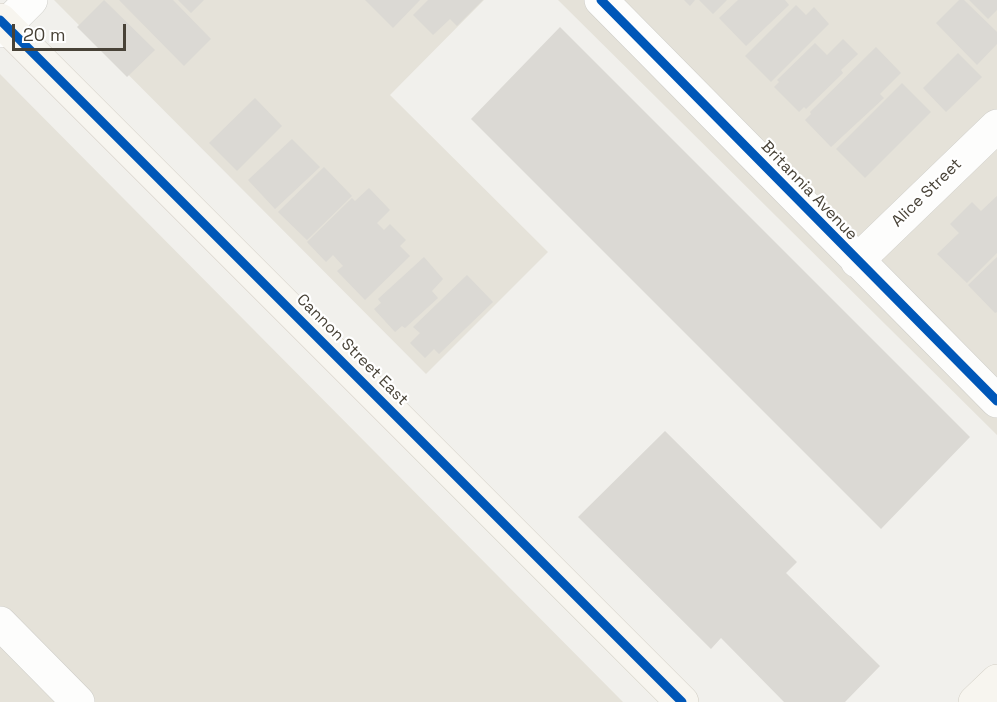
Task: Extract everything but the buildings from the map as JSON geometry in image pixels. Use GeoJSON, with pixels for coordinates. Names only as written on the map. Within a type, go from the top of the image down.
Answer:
{"type":"FeatureCollection","features":[{"type":"Feature","properties":{"kind":"street"},"geometry":{"type":"LineString","coordinates":[[2,25],[32,0]]}},
{"type":"Feature","properties":{"kind":"street","name":"Britannia Avenue"},"geometry":{"type":"LineString","coordinates":[[607,2],[857,261],[997,401]]}},
{"type":"Feature","properties":{"kind":"street","name":"Cannon Street East"},"geometry":{"type":"LineString","coordinates":[[2,25],[682,702]]}},
{"type":"Feature","properties":{"kind":"street","name":"Alice Street"},"geometry":{"type":"LineString","coordinates":[[857,261],[997,126]]}},
{"type":"Feature","properties":{"kind":"street"},"geometry":{"type":"LineString","coordinates":[[0,623],[78,702]]}},
{"type":"Feature","properties":{"kind":"street"},"geometry":{"type":"LineString","coordinates":[[975,702],[997,681]]}},
{"type":"Feature","properties":{"kind":"shaded area"},"geometry":{"type":"Polygon","coordinates":[[[54,0],[484,0],[390,95],[548,252],[426,374],[54,0]]]}},
{"type":"Feature","properties":{"kind":"shaded area"},"geometry":{"type":"Polygon","coordinates":[[[558,0],[997,0],[997,435],[558,0]]]}},
{"type":"Feature","properties":{"kind":"shaded area"},"geometry":{"type":"Polygon","coordinates":[[[0,74],[623,702],[0,702],[0,74]]]}},
{"type":"Feature","properties":{"kind":"cycle path"},"geometry":{"type":"LineString","coordinates":[[601,0],[997,401]]}},
{"type":"Feature","properties":{"kind":"cycle path"},"geometry":{"type":"LineString","coordinates":[[0,20],[682,702]]}}]}
